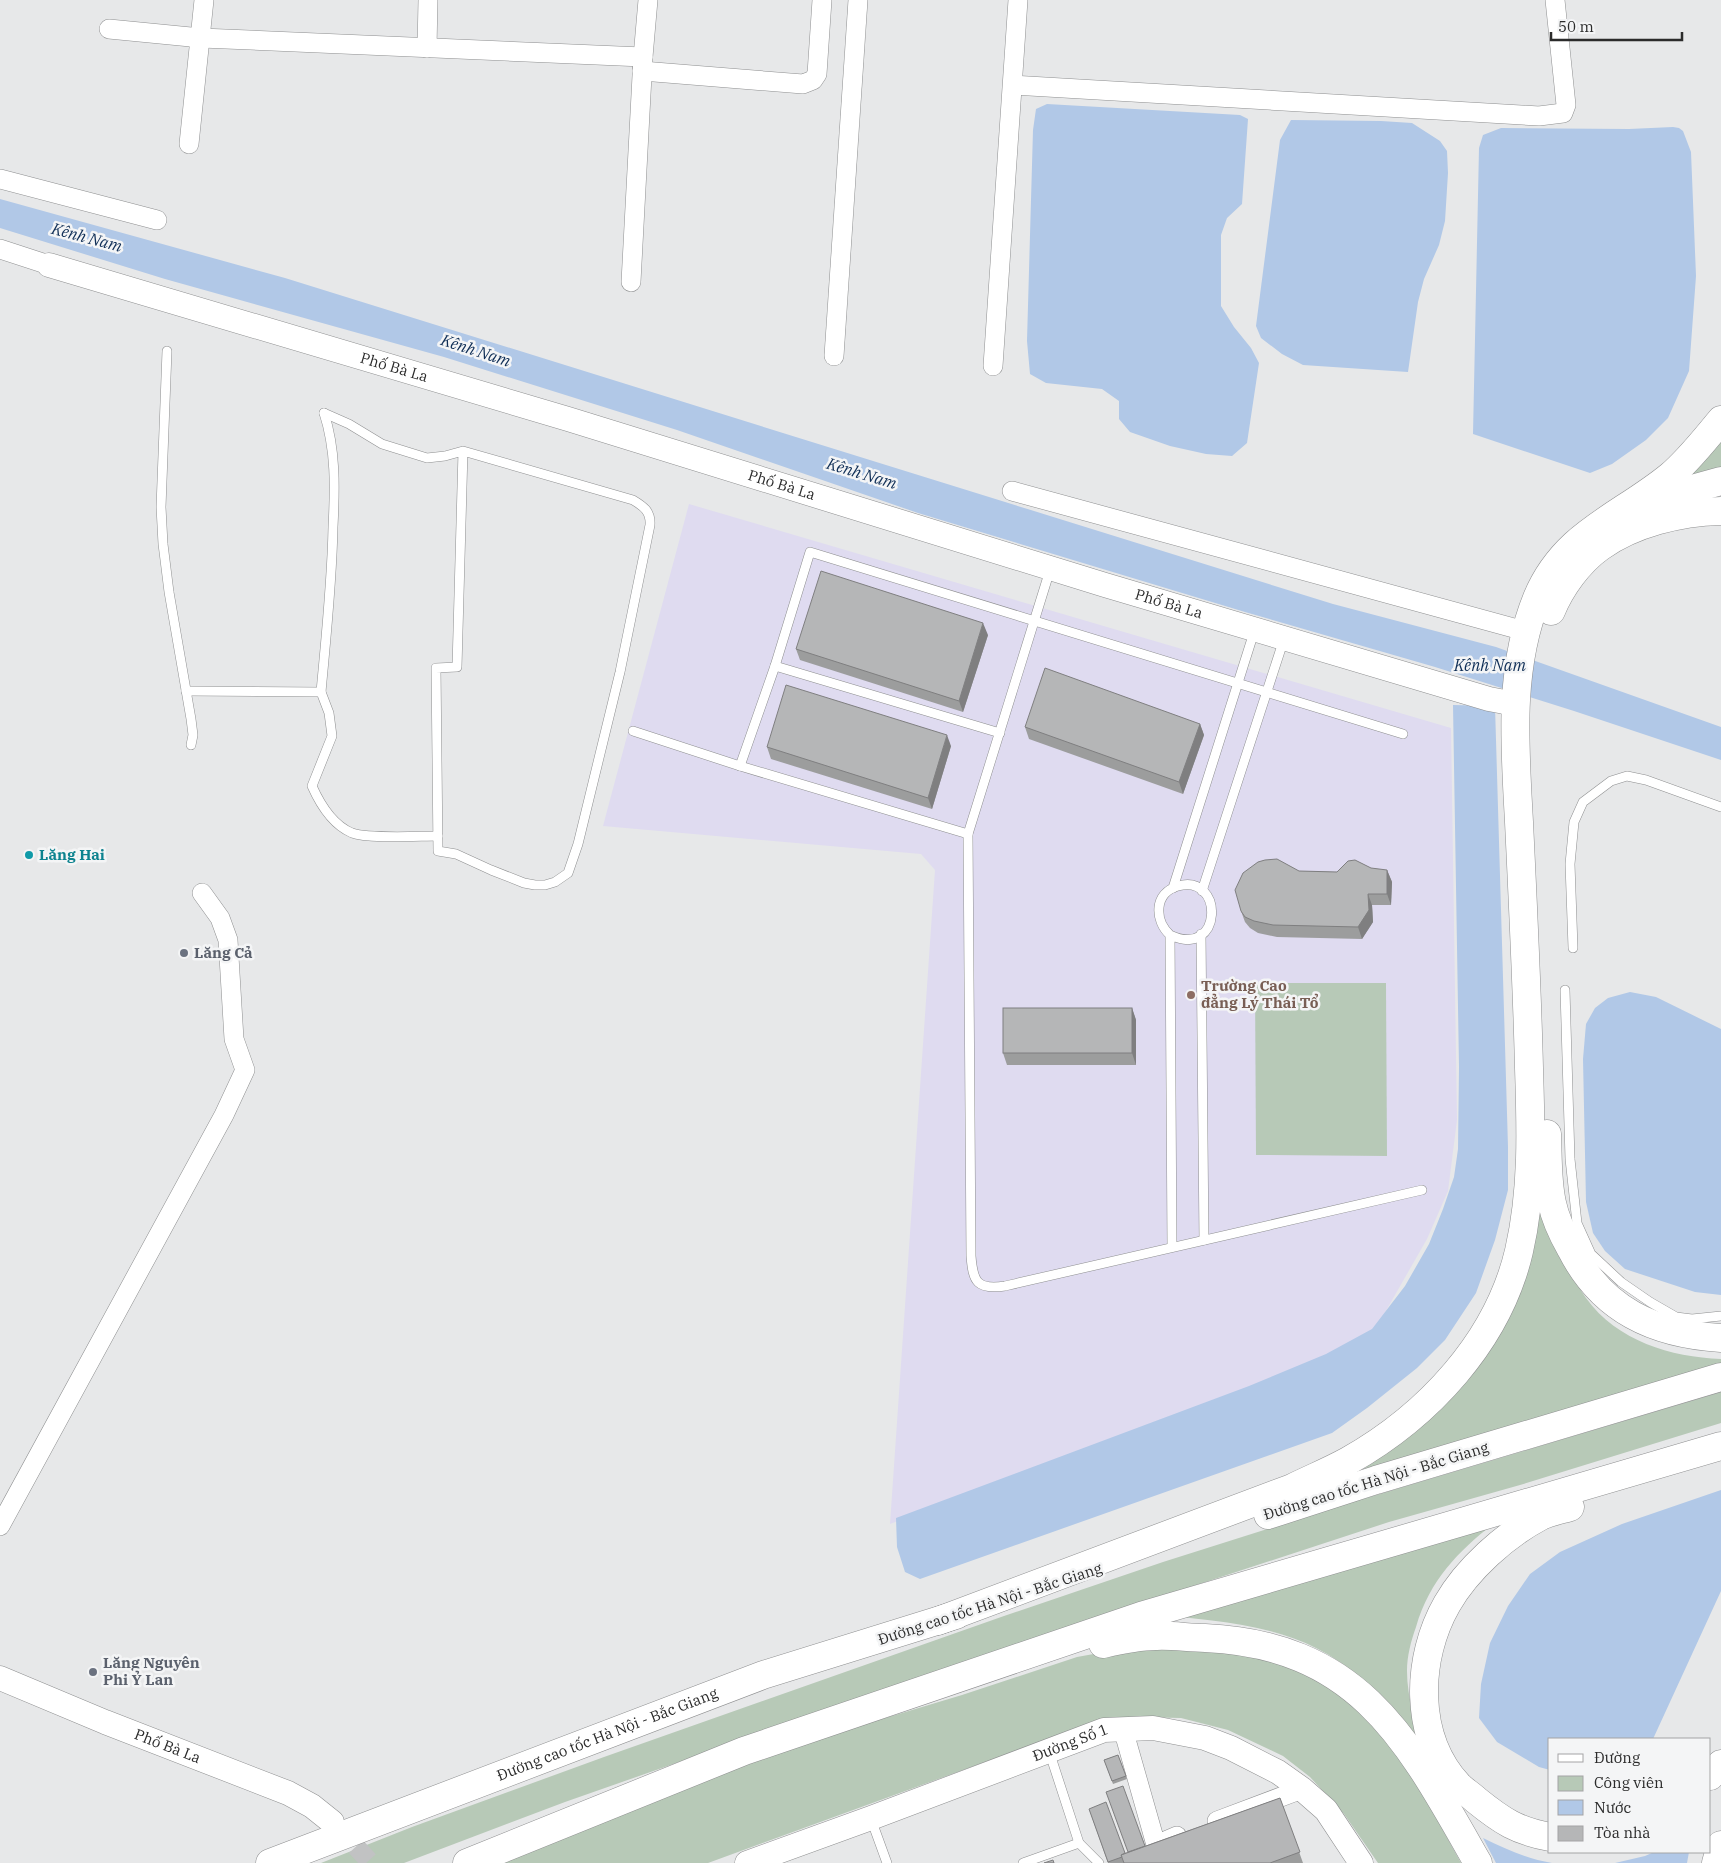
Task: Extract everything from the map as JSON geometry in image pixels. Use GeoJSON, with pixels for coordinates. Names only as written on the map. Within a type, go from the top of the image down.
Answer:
{"type":"FeatureCollection","features":[{"type":"Feature","properties":{"kind":"main road"},"geometry":{"type":"LineString","coordinates":[[1532,637],[1539,594],[1547,578],[1561,558],[1585,534],[1668,478],[1683,465],[1721,420]]}},
{"type":"Feature","properties":{"kind":"main road"},"geometry":{"type":"LineString","coordinates":[[1627,507],[1721,481]]}},
{"type":"Feature","properties":{"kind":"main road"},"geometry":{"type":"LineString","coordinates":[[1721,511],[1668,517],[1622,534],[1599,547],[1568,580],[1545,622],[1532,637],[1519,662],[1539,871],[1548,1157],[1552,1202],[1560,1225],[1580,1266],[1594,1285],[1608,1298],[1644,1321],[1672,1331],[1721,1338]]}},
{"type":"Feature","properties":{"kind":"main road"},"geometry":{"type":"LineString","coordinates":[[938,1621],[1292,1488],[1347,1462],[1373,1446],[1414,1416],[1468,1358],[1491,1322],[1501,1302],[1519,1252],[1528,1196],[1531,1145],[1527,991],[1516,770],[1524,712]]}},
{"type":"Feature","properties":{"kind":"main road","name":"Đường cao tốc Hà Nội - Bắc Giang"},"geometry":{"type":"LineString","coordinates":[[270,1863],[763,1675],[938,1621],[1376,1480],[1721,1377]]}},
{"type":"Feature","properties":{"kind":"main road"},"geometry":{"type":"LineString","coordinates":[[467,1863],[744,1751],[1141,1616],[1721,1446]]}},
{"type":"Feature","properties":{"kind":"main road"},"geometry":{"type":"LineString","coordinates":[[1548,1837],[1516,1828],[1498,1817],[1458,1786],[1440,1759],[1427,1723],[1424,1680],[1433,1636],[1440,1619],[1448,1602],[1484,1558],[1531,1522],[1543,1515],[1650,1482],[1721,1455]]}},
{"type":"Feature","properties":{"kind":"main road"},"geometry":{"type":"LineString","coordinates":[[787,1736],[1105,1644],[1156,1636],[1256,1643],[1295,1655],[1317,1666],[1366,1699],[1402,1739],[1439,1794],[1478,1863]]}},
{"type":"Feature","properties":{"kind":"main road"},"geometry":{"type":"LineString","coordinates":[[1711,1775],[1721,1764]]}},
{"type":"Feature","properties":{"kind":"main road"},"geometry":{"type":"LineString","coordinates":[[1716,1863],[1721,1845]]}},
{"type":"Feature","properties":{"kind":"street"},"geometry":{"type":"LineString","coordinates":[[189,144],[204,0]]}},
{"type":"Feature","properties":{"kind":"street"},"geometry":{"type":"LineString","coordinates":[[427,48],[428,0]]}},
{"type":"Feature","properties":{"kind":"street"},"geometry":{"type":"LineString","coordinates":[[631,282],[648,0]]}},
{"type":"Feature","properties":{"kind":"street"},"geometry":{"type":"LineString","coordinates":[[108,29],[200,38],[427,48],[643,64],[803,84],[814,80],[817,74],[822,0]]}},
{"type":"Feature","properties":{"kind":"street"},"geometry":{"type":"LineString","coordinates":[[834,356],[858,0]]}},
{"type":"Feature","properties":{"kind":"street"},"geometry":{"type":"LineString","coordinates":[[993,366],[1018,0]]}},
{"type":"Feature","properties":{"kind":"street"},"geometry":{"type":"LineString","coordinates":[[1012,84],[1529,116],[1563,113],[1566,105],[1555,0]]}},
{"type":"Feature","properties":{"kind":"street"},"geometry":{"type":"LineString","coordinates":[[0,179],[157,220]]}},
{"type":"Feature","properties":{"kind":"street"},"geometry":{"type":"LineString","coordinates":[[0,248],[49,265]]}},
{"type":"Feature","properties":{"kind":"street","name":"Phố Bà La"},"geometry":{"type":"LineString","coordinates":[[49,265],[568,419],[1489,699],[1524,712]]}},
{"type":"Feature","properties":{"kind":"street"},"geometry":{"type":"LineString","coordinates":[[1012,491],[1532,637]]}},
{"type":"Feature","properties":{"kind":"street"},"geometry":{"type":"LineString","coordinates":[[0,1526],[214,1132],[245,1070],[234,1039],[228,940],[220,918],[202,893]]}},
{"type":"Feature","properties":{"kind":"street","name":"Phố Bà La"},"geometry":{"type":"LineString","coordinates":[[0,1678],[105,1722],[288,1793],[312,1806],[332,1822]]}},
{"type":"Feature","properties":{"kind":"street"},"geometry":{"type":"LineString","coordinates":[[1123,1728],[1156,1844],[1302,1789]]}},
{"type":"Feature","properties":{"kind":"street","name":"Đường Số 1"},"geometry":{"type":"LineString","coordinates":[[747,1863],[1104,1730],[1152,1728],[1205,1738],[1255,1759],[1278,1772],[1302,1789],[1326,1810],[1361,1863]]}},
{"type":"Feature","properties":{"kind":"lane"},"geometry":{"type":"LineString","coordinates":[[167,351],[161,507],[162,544],[193,735],[191,744]]}},
{"type":"Feature","properties":{"kind":"lane"},"geometry":{"type":"LineString","coordinates":[[438,836],[370,836],[354,834],[328,814],[312,786],[332,736],[329,713],[321,692],[332,578],[334,476],[329,429],[324,412],[349,424],[382,444],[427,458],[463,451],[633,500],[646,509],[650,518],[620,672],[578,844],[568,872],[555,882],[545,885],[524,883],[456,854],[438,851],[438,836],[436,668],[457,667],[463,451]]}},
{"type":"Feature","properties":{"kind":"lane"},"geometry":{"type":"LineString","coordinates":[[740,766],[775,666],[810,552],[1402,734]]}},
{"type":"Feature","properties":{"kind":"lane"},"geometry":{"type":"LineString","coordinates":[[1050,567],[968,834],[971,1256],[972,1269],[977,1280],[982,1286],[990,1288],[1005,1286],[1422,1190]]}},
{"type":"Feature","properties":{"kind":"lane"},"geometry":{"type":"LineString","coordinates":[[1173,888],[1255,629]]}},
{"type":"Feature","properties":{"kind":"lane"},"geometry":{"type":"LineString","coordinates":[[1202,891],[1284,638]]}},
{"type":"Feature","properties":{"kind":"lane"},"geometry":{"type":"LineString","coordinates":[[775,666],[1000,733]]}},
{"type":"Feature","properties":{"kind":"lane"},"geometry":{"type":"LineString","coordinates":[[186,691],[321,692]]}},
{"type":"Feature","properties":{"kind":"lane"},"geometry":{"type":"LineString","coordinates":[[633,732],[968,834]]}},
{"type":"Feature","properties":{"kind":"lane"},"geometry":{"type":"LineString","coordinates":[[1573,948],[1570,864],[1574,822],[1583,802],[1611,781],[1627,776],[1646,780],[1721,808]]}},
{"type":"Feature","properties":{"kind":"lane"},"geometry":{"type":"LineString","coordinates":[[1188,885],[1202,891],[1210,901],[1213,910],[1212,919],[1208,927],[1201,934],[1187,940],[1178,939],[1170,935],[1164,929],[1158,913],[1159,904],[1164,896],[1173,888],[1188,885]]}},
{"type":"Feature","properties":{"kind":"lane"},"geometry":{"type":"LineString","coordinates":[[1201,934],[1204,1240]]}},
{"type":"Feature","properties":{"kind":"lane"},"geometry":{"type":"LineString","coordinates":[[1170,935],[1172,1247]]}},
{"type":"Feature","properties":{"kind":"lane"},"geometry":{"type":"LineString","coordinates":[[1564,990],[1570,1159],[1577,1223],[1591,1254],[1621,1282],[1650,1302],[1676,1316],[1692,1319],[1721,1316]]}},
{"type":"Feature","properties":{"kind":"lane"},"geometry":{"type":"LineString","coordinates":[[1049,1750],[1079,1843],[1099,1863]]}},
{"type":"Feature","properties":{"kind":"lane"},"geometry":{"type":"LineString","coordinates":[[871,1818],[887,1863]]}},
{"type":"Feature","properties":{"kind":"lane"},"geometry":{"type":"LineString","coordinates":[[1023,1863],[1079,1843]]}},
{"type":"Feature","properties":{"kind":"shaded area","name":"Trường Cao đẳng Lý Thái Tổ"},"geometry":{"type":"Polygon","coordinates":[[[689,504],[1451,728],[1457,1120],[1448,1191],[1427,1239],[1379,1323],[1365,1338],[1298,1371],[1196,1407],[890,1524],[935,870],[921,854],[603,826],[689,504]]]}},
{"type":"Feature","properties":{"kind":"green space"},"geometry":{"type":"Polygon","coordinates":[[[1721,437],[1721,468],[1683,479],[1721,437]]]}},
{"type":"Feature","properties":{"kind":"green space"},"geometry":{"type":"Polygon","coordinates":[[[1255,983],[1386,983],[1387,1156],[1256,1155],[1255,983]]]}},
{"type":"Feature","properties":{"kind":"green space"},"geometry":{"type":"Polygon","coordinates":[[[1536,1199],[1580,1289],[1599,1313],[1629,1336],[1646,1344],[1683,1355],[1721,1359],[1721,1363],[1360,1472],[1444,1401],[1536,1199]]]}},
{"type":"Feature","properties":{"kind":"green space"},"geometry":{"type":"Polygon","coordinates":[[[1721,1392],[1721,1423],[1520,1485],[1389,1522],[1001,1649],[565,1802],[404,1863],[321,1863],[412,1827],[604,1757],[1163,1562],[1346,1504],[1721,1392]]]}},
{"type":"Feature","properties":{"kind":"green space"},"geometry":{"type":"Polygon","coordinates":[[[1533,1493],[1462,1551],[1435,1584],[1424,1604],[1411,1643],[1407,1671],[1410,1701],[1423,1749],[1360,1678],[1337,1660],[1313,1646],[1261,1629],[1206,1620],[1150,1614],[1533,1493]]]}},
{"type":"Feature","properties":{"kind":"green space"},"geometry":{"type":"Polygon","coordinates":[[[1138,1646],[1238,1649],[1321,1679],[1396,1744],[1461,1863],[1378,1863],[1344,1814],[1310,1777],[1283,1756],[1228,1730],[1181,1718],[1132,1717],[1037,1743],[708,1863],[495,1863],[762,1755],[962,1695],[1077,1657],[1138,1646]]]}},
{"type":"Feature","properties":{"kind":"water"},"geometry":{"type":"Polygon","coordinates":[[[1047,104],[1240,115],[1248,119],[1242,204],[1227,218],[1221,235],[1221,306],[1234,327],[1251,348],[1259,363],[1247,443],[1232,456],[1206,454],[1170,446],[1130,432],[1119,419],[1119,401],[1102,389],[1046,383],[1030,374],[1027,341],[1033,130],[1036,109],[1047,104]]]}},
{"type":"Feature","properties":{"kind":"water"},"geometry":{"type":"Polygon","coordinates":[[[1291,120],[1412,123],[1440,141],[1447,151],[1448,173],[1445,221],[1439,245],[1424,279],[1418,302],[1408,372],[1303,365],[1282,354],[1261,338],[1256,326],[1280,140],[1291,120]]]}},
{"type":"Feature","properties":{"kind":"water"},"geometry":{"type":"Polygon","coordinates":[[[1673,127],[1683,131],[1691,152],[1696,276],[1689,371],[1668,418],[1646,440],[1612,464],[1590,473],[1473,434],[1479,148],[1483,135],[1501,128],[1629,129],[1673,127]]]}},
{"type":"Feature","properties":{"kind":"water","name":"Kênh Nam"},"geometry":{"type":"Polygon","coordinates":[[[0,199],[285,278],[1333,604],[1496,647],[1721,727],[1721,760],[1435,667],[1245,612],[918,513],[677,430],[444,357],[165,279],[0,228],[0,199]]]}},
{"type":"Feature","properties":{"kind":"water"},"geometry":{"type":"Polygon","coordinates":[[[1453,705],[1495,706],[1508,1190],[1495,1240],[1476,1293],[1445,1340],[1417,1368],[1332,1433],[920,1579],[905,1572],[897,1547],[896,1518],[1249,1386],[1326,1354],[1372,1329],[1405,1286],[1429,1244],[1443,1209],[1454,1177],[1458,1149],[1459,1067],[1453,705]]]}},
{"type":"Feature","properties":{"kind":"water"},"geometry":{"type":"Polygon","coordinates":[[[1630,992],[1656,997],[1721,1029],[1721,1295],[1695,1292],[1625,1269],[1605,1251],[1593,1233],[1586,1202],[1583,1059],[1586,1024],[1595,1008],[1608,998],[1630,992]]]}},
{"type":"Feature","properties":{"kind":"water"},"geometry":{"type":"Polygon","coordinates":[[[1721,1490],[1721,1591],[1653,1738],[1548,1738],[1548,1769],[1539,1767],[1497,1742],[1479,1718],[1481,1684],[1490,1643],[1508,1606],[1530,1574],[1560,1552],[1622,1524],[1721,1490]]]}},
{"type":"Feature","properties":{"kind":"water"},"geometry":{"type":"Polygon","coordinates":[[[1483,1838],[1508,1850],[1552,1863],[1496,1863],[1483,1838]]]}},
{"type":"Feature","properties":{"kind":"water"},"geometry":{"type":"Polygon","coordinates":[[[1652,1853],[1689,1853],[1687,1863],[1615,1863],[1652,1853]]]}},
{"type":"Feature","properties":{"kind":"building"},"geometry":{"type":"Polygon","coordinates":[[[821,571],[983,623],[959,701],[796,649],[821,571]]]}},
{"type":"Feature","properties":{"kind":"building"},"geometry":{"type":"Polygon","coordinates":[[[1045,668],[1200,724],[1179,782],[1025,727],[1045,668]]]}},
{"type":"Feature","properties":{"kind":"building"},"geometry":{"type":"Polygon","coordinates":[[[786,685],[947,735],[928,798],[767,747],[786,685]]]}},
{"type":"Feature","properties":{"kind":"building"},"geometry":{"type":"Polygon","coordinates":[[[1277,859],[1299,871],[1337,872],[1348,861],[1355,860],[1371,868],[1387,870],[1387,894],[1368,894],[1369,910],[1358,927],[1273,925],[1245,917],[1241,911],[1235,890],[1243,873],[1258,862],[1277,859]]]}},
{"type":"Feature","properties":{"kind":"building"},"geometry":{"type":"Polygon","coordinates":[[[1003,1008],[1132,1008],[1132,1053],[1003,1053],[1003,1008]]]}},
{"type":"Feature","properties":{"kind":"building"},"geometry":{"type":"Polygon","coordinates":[[[1118,1755],[1126,1776],[1112,1781],[1104,1760],[1118,1755]]]}},
{"type":"Feature","properties":{"kind":"building"},"geometry":{"type":"Polygon","coordinates":[[[1123,1786],[1145,1846],[1128,1852],[1106,1792],[1123,1786]]]}},
{"type":"Feature","properties":{"kind":"building"},"geometry":{"type":"Polygon","coordinates":[[[1280,1798],[1300,1852],[1270,1863],[1124,1863],[1121,1855],[1280,1798]]]}},
{"type":"Feature","properties":{"kind":"building"},"geometry":{"type":"Polygon","coordinates":[[[1106,1802],[1125,1853],[1121,1855],[1122,1857],[1108,1862],[1089,1809],[1106,1802]]]}},
{"type":"Feature","properties":{"kind":"tunnel"},"geometry":{"type":"LineString","coordinates":[[337,1826],[371,1863]]}},
{"type":"Feature","properties":{"kind":"place","name":"Lăng Hai"},"geometry":{"type":"Point","coordinates":[29,855]}},
{"type":"Feature","properties":{"kind":"place","name":"Lăng Cả"},"geometry":{"type":"Point","coordinates":[184,953]}},
{"type":"Feature","properties":{"kind":"place","name":"Trường Cao đẳng Lý Thái Tổ"},"geometry":{"type":"Point","coordinates":[1191,995]}},
{"type":"Feature","properties":{"kind":"place","name":"Lăng Nguyên Phi Ỷ Lan"},"geometry":{"type":"Point","coordinates":[93,1672]}}]}
